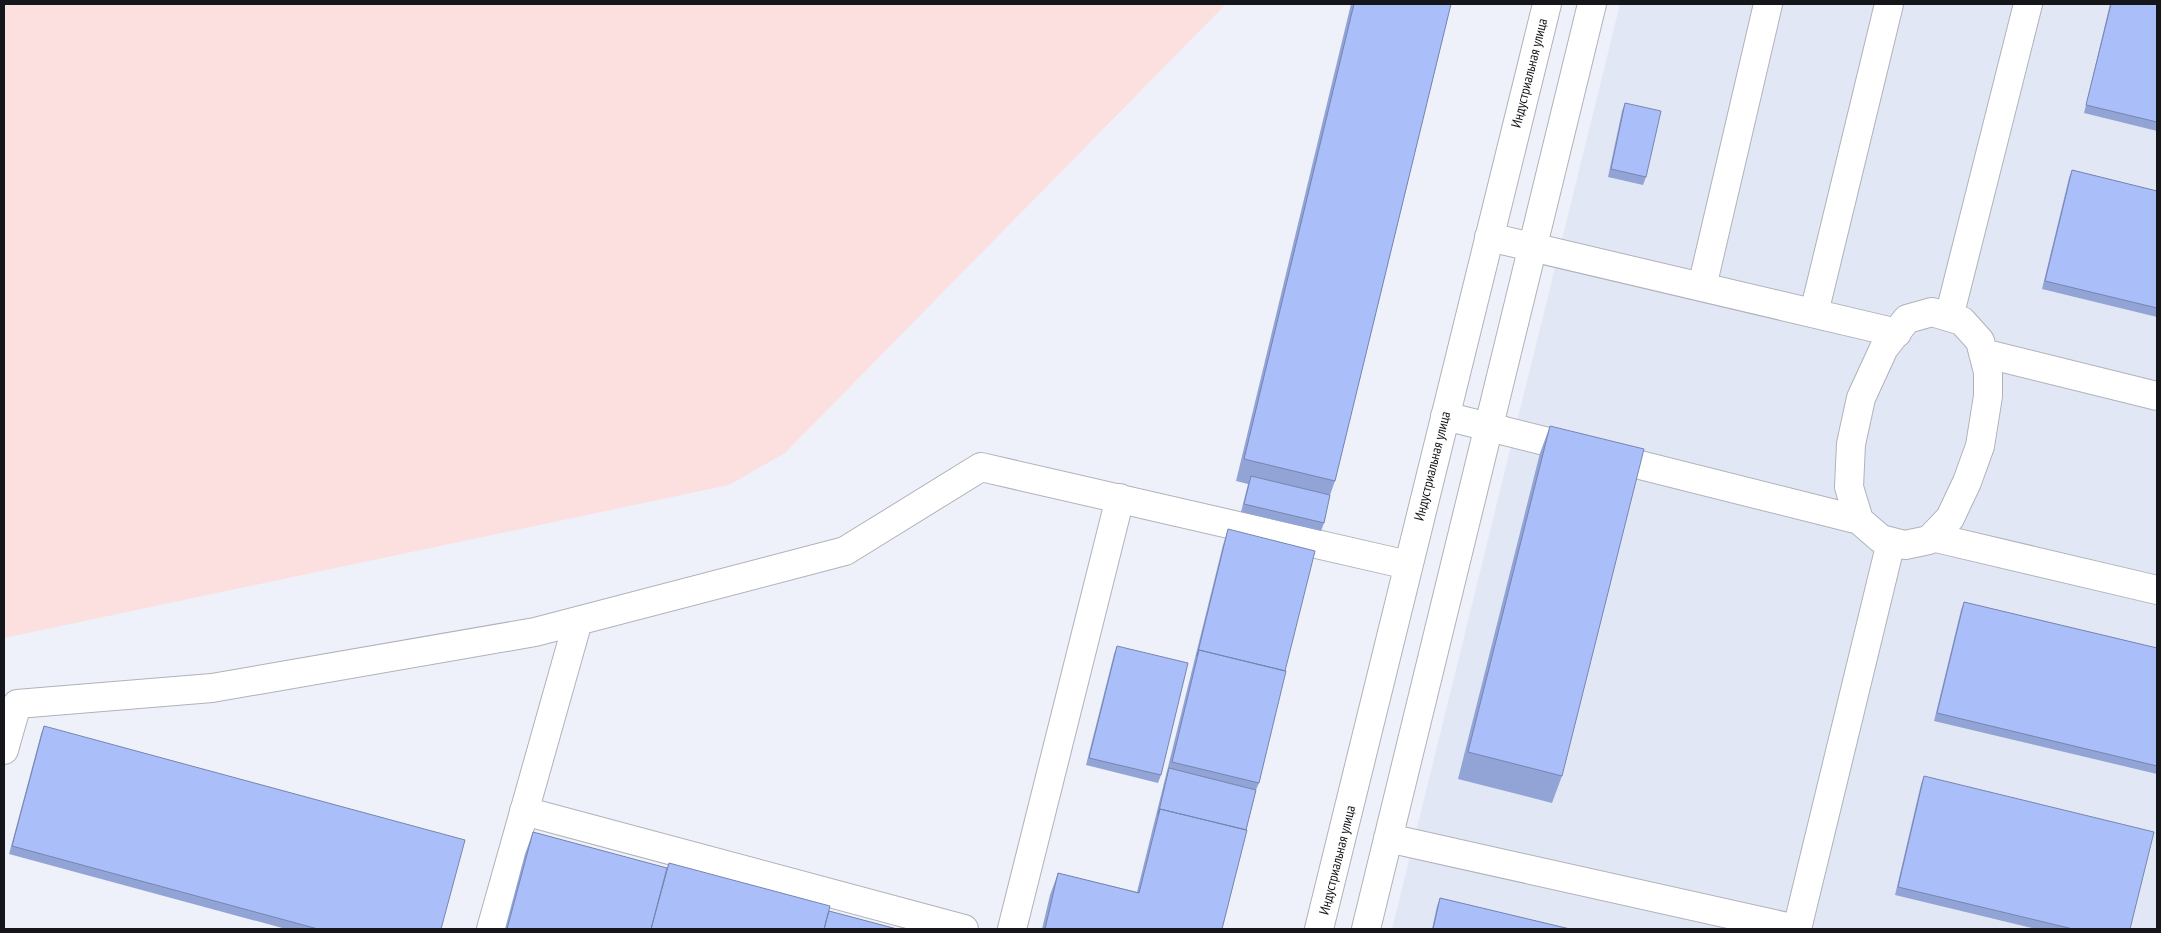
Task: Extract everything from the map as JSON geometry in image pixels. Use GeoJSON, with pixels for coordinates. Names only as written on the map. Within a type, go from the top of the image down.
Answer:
{"type":"FeatureCollection","features":[{"type":"Feature","properties":{"kind":"street","name":"Индустриальная улица"},"geometry":{"type":"LineString","coordinates":[[1319,929],[1547,4]]}},
{"type":"Feature","properties":{"kind":"street"},"geometry":{"type":"LineString","coordinates":[[1366,929],[1592,4]]}},
{"type":"Feature","properties":{"kind":"street"},"geometry":{"type":"LineString","coordinates":[[1702,287],[1768,4]]}},
{"type":"Feature","properties":{"kind":"street"},"geometry":{"type":"LineString","coordinates":[[1814,313],[1889,4]]}},
{"type":"Feature","properties":{"kind":"street"},"geometry":{"type":"LineString","coordinates":[[1949,317],[2028,4]]}},
{"type":"Feature","properties":{"kind":"street"},"geometry":{"type":"LineString","coordinates":[[1489,237],[1897,333]]}},
{"type":"Feature","properties":{"kind":"street"},"geometry":{"type":"LineString","coordinates":[[1445,416],[1859,520],[1881,539],[1905,545],[1929,540],[1950,518],[1968,482],[1980,446],[1988,396],[1988,372],[1980,341],[1962,320],[1932,312],[1907,319],[1884,348],[1861,398],[1851,444],[1849,487],[1859,520]]}},
{"type":"Feature","properties":{"kind":"street"},"geometry":{"type":"LineString","coordinates":[[1983,353],[2157,396]]}},
{"type":"Feature","properties":{"kind":"street"},"geometry":{"type":"LineString","coordinates":[[4,750],[17,704],[212,688],[534,632],[845,550],[981,467],[1408,565]]}},
{"type":"Feature","properties":{"kind":"street"},"geometry":{"type":"LineString","coordinates":[[1012,929],[1120,498]]}},
{"type":"Feature","properties":{"kind":"street"},"geometry":{"type":"LineString","coordinates":[[1932,537],[2157,590]]}},
{"type":"Feature","properties":{"kind":"street"},"geometry":{"type":"LineString","coordinates":[[1388,838],[1797,929],[1891,542]]}},
{"type":"Feature","properties":{"kind":"street"},"geometry":{"type":"LineString","coordinates":[[491,929],[578,621]]}},
{"type":"Feature","properties":{"kind":"street"},"geometry":{"type":"LineString","coordinates":[[524,811],[964,929]]}},
{"type":"Feature","properties":{"kind":"shaded area"},"geometry":{"type":"Polygon","coordinates":[[[4,4],[1226,4],[785,453],[729,485],[4,638],[4,4]]]}},
{"type":"Feature","properties":{"kind":"shaded area"},"geometry":{"type":"Polygon","coordinates":[[[1620,4],[2157,4],[2157,929],[1392,929],[1620,4]]]}},
{"type":"Feature","properties":{"kind":"building"},"geometry":{"type":"Polygon","coordinates":[[[1354,4],[1451,4],[1335,481],[1244,459],[1354,4]]]}},
{"type":"Feature","properties":{"kind":"building"},"geometry":{"type":"Polygon","coordinates":[[[2111,4],[2157,5],[2157,122],[2086,105],[2111,4]]]}},
{"type":"Feature","properties":{"kind":"building"},"geometry":{"type":"Polygon","coordinates":[[[1625,103],[1661,111],[1646,177],[1611,169],[1625,103]]]}},
{"type":"Feature","properties":{"kind":"building"},"geometry":{"type":"Polygon","coordinates":[[[2072,170],[2157,191],[2157,308],[2045,281],[2072,170]]]}},
{"type":"Feature","properties":{"kind":"building"},"geometry":{"type":"Polygon","coordinates":[[[1550,426],[1644,449],[1562,776],[1468,752],[1550,426]]]}},
{"type":"Feature","properties":{"kind":"building"},"geometry":{"type":"Polygon","coordinates":[[[1251,476],[1330,495],[1324,523],[1244,504],[1251,476]]]}},
{"type":"Feature","properties":{"kind":"building"},"geometry":{"type":"Polygon","coordinates":[[[1228,529],[1315,551],[1285,671],[1199,650],[1197,656],[1228,529]]]}},
{"type":"Feature","properties":{"kind":"building"},"geometry":{"type":"Polygon","coordinates":[[[1964,602],[2157,648],[2157,766],[1937,713],[1964,602]]]}},
{"type":"Feature","properties":{"kind":"building"},"geometry":{"type":"Polygon","coordinates":[[[1117,646],[1188,663],[1161,775],[1089,758],[1117,646]]]}},
{"type":"Feature","properties":{"kind":"building"},"geometry":{"type":"Polygon","coordinates":[[[1199,650],[1286,671],[1259,783],[1172,762],[1199,650]]]}},
{"type":"Feature","properties":{"kind":"building"},"geometry":{"type":"Polygon","coordinates":[[[44,726],[465,840],[441,929],[318,929],[12,846],[44,726]]]}},
{"type":"Feature","properties":{"kind":"building"},"geometry":{"type":"Polygon","coordinates":[[[1169,768],[1256,790],[1246,830],[1160,809],[1158,815],[1169,768]]]}},
{"type":"Feature","properties":{"kind":"building"},"geometry":{"type":"Polygon","coordinates":[[[1924,776],[2154,832],[2130,929],[2073,929],[1898,887],[1924,776]]]}},
{"type":"Feature","properties":{"kind":"building"},"geometry":{"type":"Polygon","coordinates":[[[1160,809],[1247,830],[1222,929],[1045,929],[1058,873],[1139,893],[1160,809]]]}},
{"type":"Feature","properties":{"kind":"building"},"geometry":{"type":"Polygon","coordinates":[[[533,832],[667,868],[651,929],[507,929],[533,832]]]}},
{"type":"Feature","properties":{"kind":"building"},"geometry":{"type":"Polygon","coordinates":[[[669,863],[830,906],[824,929],[651,929],[669,863]]]}},
{"type":"Feature","properties":{"kind":"building"},"geometry":{"type":"Polygon","coordinates":[[[1440,898],[1570,929],[1433,929],[1440,898]]]}},
{"type":"Feature","properties":{"kind":"building"},"geometry":{"type":"Polygon","coordinates":[[[829,911],[897,929],[824,929],[829,911]]]}}]}
